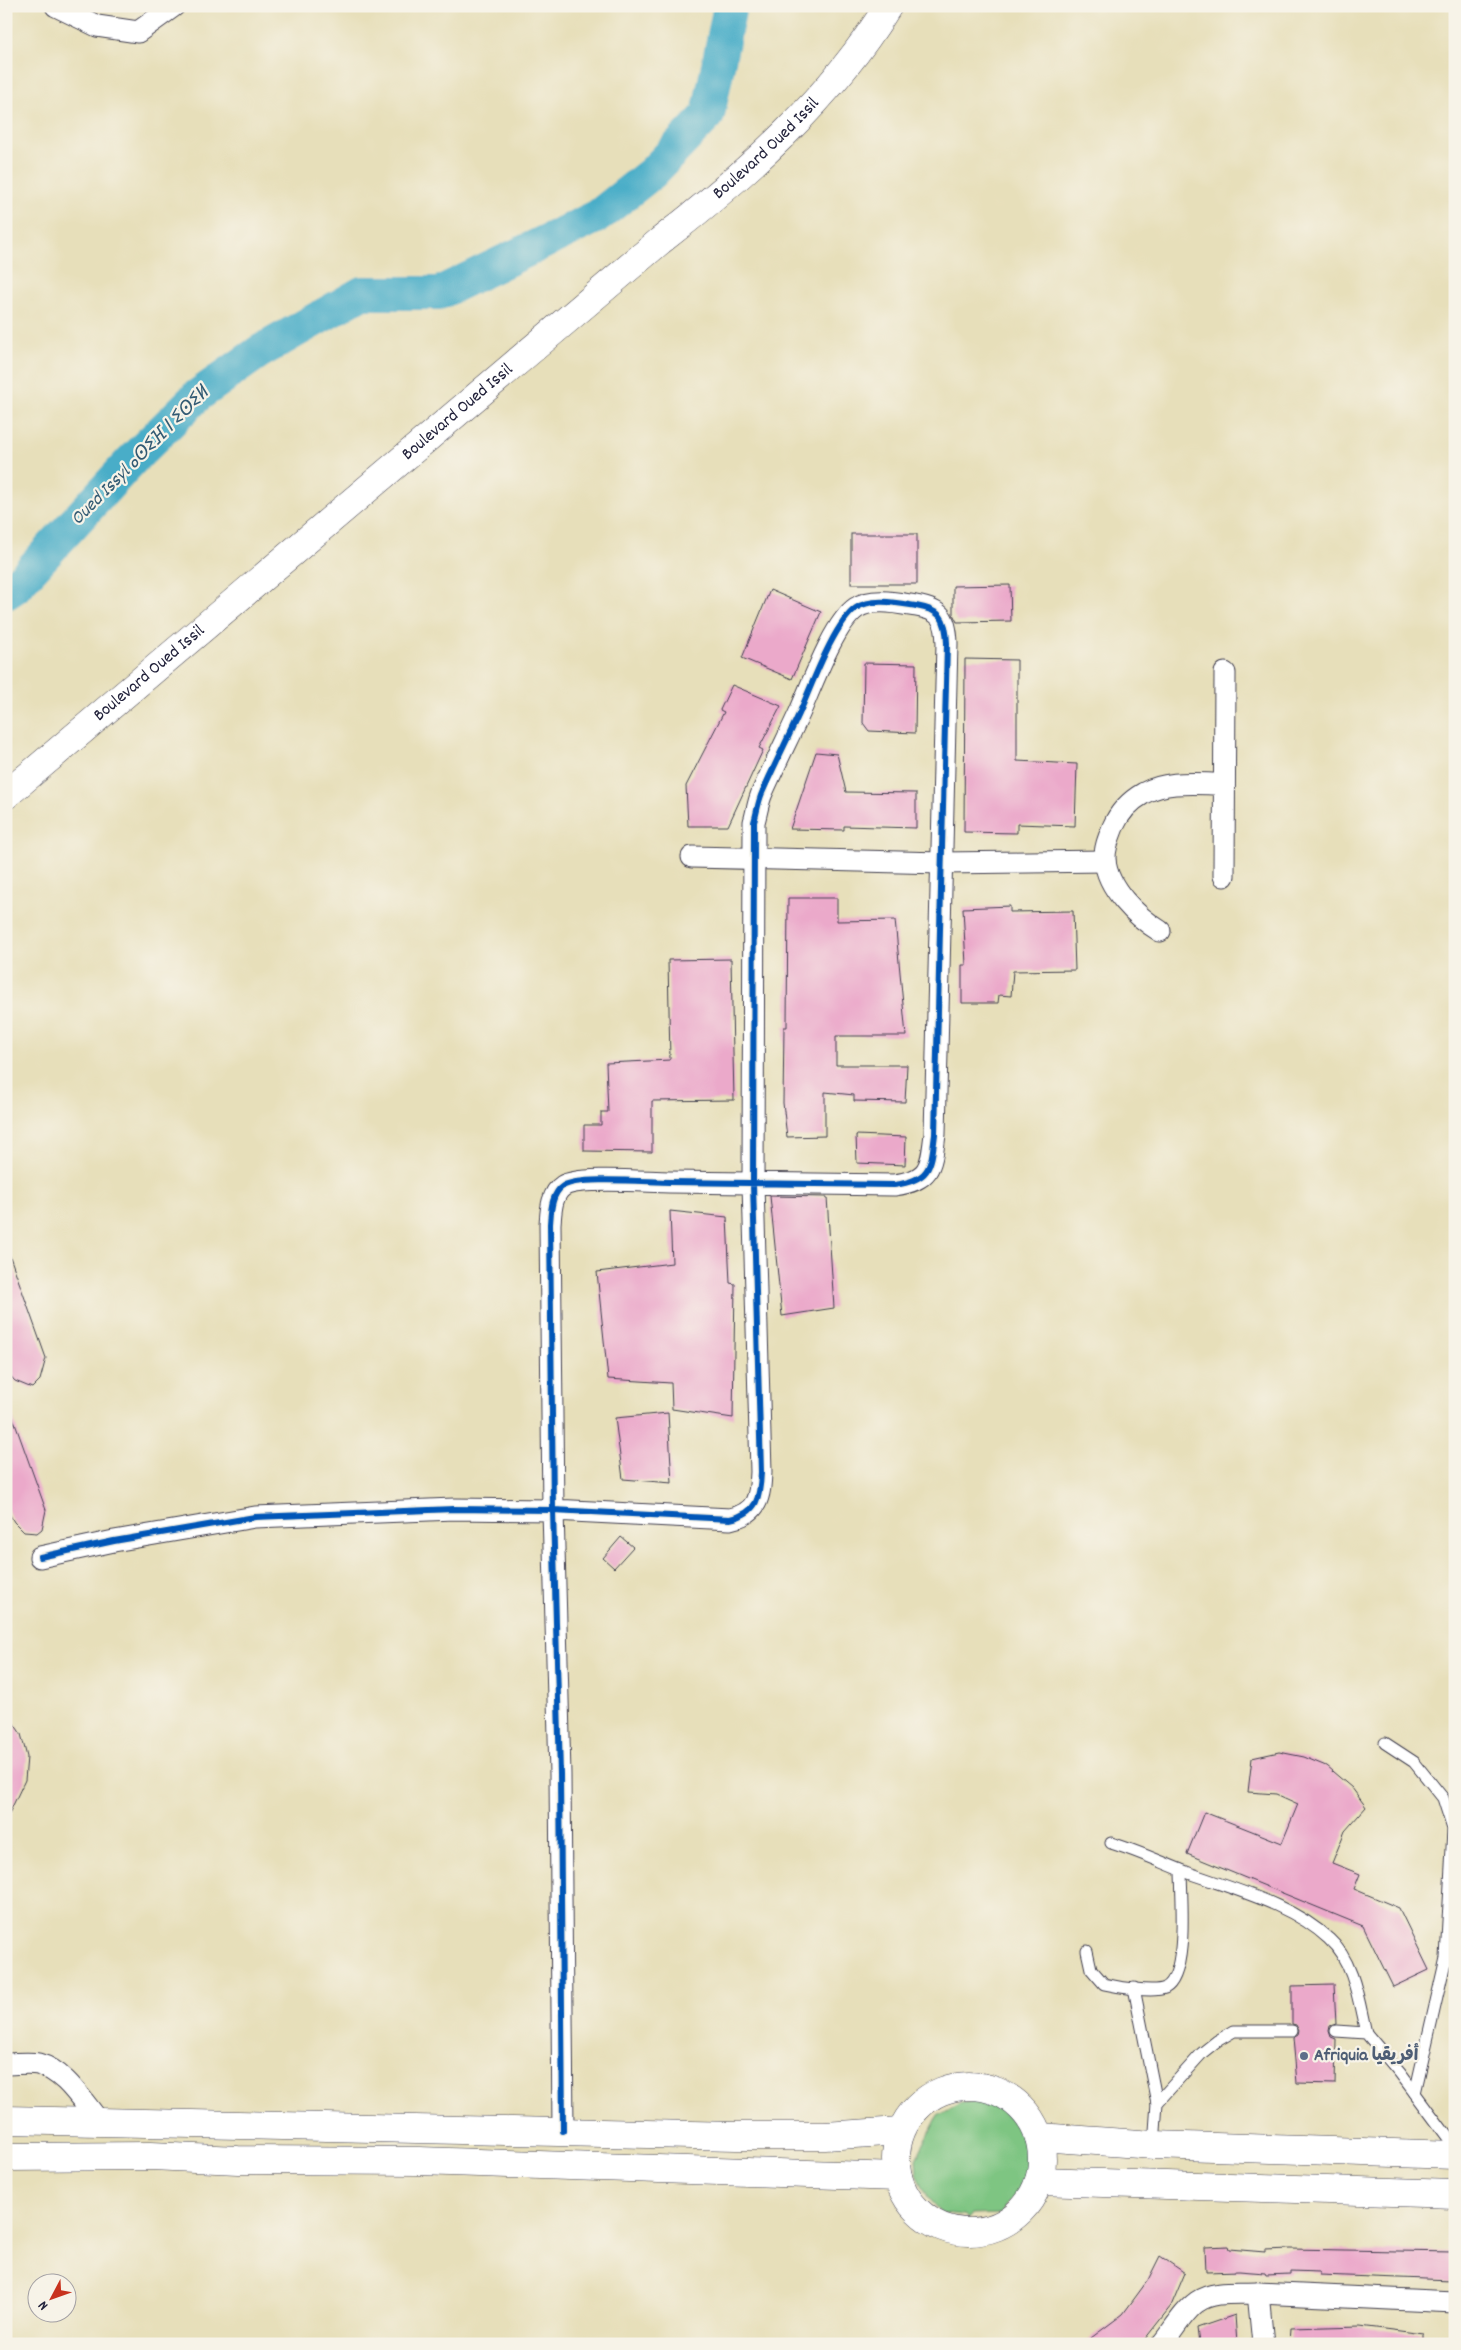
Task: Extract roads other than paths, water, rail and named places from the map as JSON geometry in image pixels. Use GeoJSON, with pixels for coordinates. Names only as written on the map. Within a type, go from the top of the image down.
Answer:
{"type":"FeatureCollection","features":[{"type":"Feature","properties":{"kind":"main road","name":"Boulevard Oued Issil"},"geometry":{"type":"LineString","coordinates":[[6,795],[652,247],[713,200],[789,129],[841,70],[888,6]]}},
{"type":"Feature","properties":{"kind":"main road"},"geometry":{"type":"LineString","coordinates":[[961,2086],[981,2086],[1000,2093],[1017,2104],[1030,2119],[1039,2137],[1042,2159],[1039,2181],[1029,2202],[1012,2219],[991,2229],[967,2233],[944,2228],[923,2216],[907,2199],[898,2177],[895,2154],[900,2131],[910,2114],[924,2100],[942,2090],[961,2086]]}},
{"type":"Feature","properties":{"kind":"main road"},"geometry":{"type":"LineString","coordinates":[[6,2120],[746,2136],[825,2136],[900,2131]]}},
{"type":"Feature","properties":{"kind":"main road"},"geometry":{"type":"LineString","coordinates":[[1039,2137],[1154,2145],[1455,2155]]}},
{"type":"Feature","properties":{"kind":"main road"},"geometry":{"type":"LineString","coordinates":[[6,2157],[141,2156],[305,2161],[419,2161],[898,2177]]}},
{"type":"Feature","properties":{"kind":"main road"},"geometry":{"type":"LineString","coordinates":[[1039,2181],[1455,2194]]}},
{"type":"Feature","properties":{"kind":"street"},"geometry":{"type":"LineString","coordinates":[[56,6],[97,26],[138,32],[174,6]]}},
{"type":"Feature","properties":{"kind":"street"},"geometry":{"type":"LineString","coordinates":[[40,1557],[114,1541],[255,1518],[454,1509],[553,1510],[730,1519],[743,1516],[755,1504],[760,1491],[761,1472],[753,1184],[754,822],[761,795],[839,629],[848,614],[858,606],[871,603],[892,602],[932,608],[942,618],[947,629],[935,1134],[928,1167],[924,1175],[913,1182],[894,1185],[753,1184],[596,1181],[563,1186],[555,1194],[550,1224],[553,1510],[560,1774],[563,2131]]}},
{"type":"Feature","properties":{"kind":"street"},"geometry":{"type":"LineString","coordinates":[[1224,876],[1222,784],[1225,673]]}},
{"type":"Feature","properties":{"kind":"street"},"geometry":{"type":"LineString","coordinates":[[1160,931],[1128,906],[1117,890],[1105,861],[1108,840],[1117,819],[1130,803],[1143,794],[1177,783],[1222,784]]}},
{"type":"Feature","properties":{"kind":"street"},"geometry":{"type":"LineString","coordinates":[[692,857],[942,863],[1105,861]]}},
{"type":"Feature","properties":{"kind":"street"},"geometry":{"type":"LineString","coordinates":[[6,2064],[37,2064],[56,2073],[64,2079],[99,2121]]}},
{"type":"Feature","properties":{"kind":"street"},"geometry":{"type":"LineString","coordinates":[[1162,2344],[1190,2308],[1205,2297],[1258,2293],[1455,2302]]}},
{"type":"Feature","properties":{"kind":"street"},"geometry":{"type":"LineString","coordinates":[[1258,2293],[1262,2344]]}},
{"type":"Feature","properties":{"kind":"lane"},"geometry":{"type":"LineString","coordinates":[[1385,1743],[1414,1762],[1444,1798],[1453,1829],[1446,1958],[1415,2093]]}},
{"type":"Feature","properties":{"kind":"lane"},"geometry":{"type":"LineString","coordinates":[[1111,1843],[1136,1850],[1181,1870],[1274,1905],[1305,1921],[1330,1939],[1342,1956],[1354,1982],[1366,2033],[1415,2093],[1455,2148]]}},
{"type":"Feature","properties":{"kind":"lane"},"geometry":{"type":"LineString","coordinates":[[1087,1951],[1091,1969],[1104,1984],[1134,1988],[1164,1988],[1172,1982],[1178,1971],[1180,1960],[1181,1870]]}},
{"type":"Feature","properties":{"kind":"lane"},"geometry":{"type":"LineString","coordinates":[[1134,1988],[1157,2103],[1154,2145]]}},
{"type":"Feature","properties":{"kind":"lane"},"geometry":{"type":"LineString","coordinates":[[1157,2103],[1202,2053],[1217,2040],[1234,2032],[1292,2031]]}},
{"type":"Feature","properties":{"kind":"lane"},"geometry":{"type":"LineString","coordinates":[[1336,2031],[1366,2033]]}},
{"type":"Feature","properties":{"kind":"waterway","name":"Oued Issyl ⴰⵙⵉⴼ ⵏ ⵉⵙⵉⵍ"},"geometry":{"type":"LineString","coordinates":[[6,593],[15,587],[131,461],[197,396],[259,352],[362,293],[439,293],[598,216],[652,173],[708,115],[730,6]]}},
{"type":"Feature","properties":{"kind":"place","name":"Afriquia أفريقيا"},"geometry":{"type":"Point","coordinates":[1304,2056]}}]}
